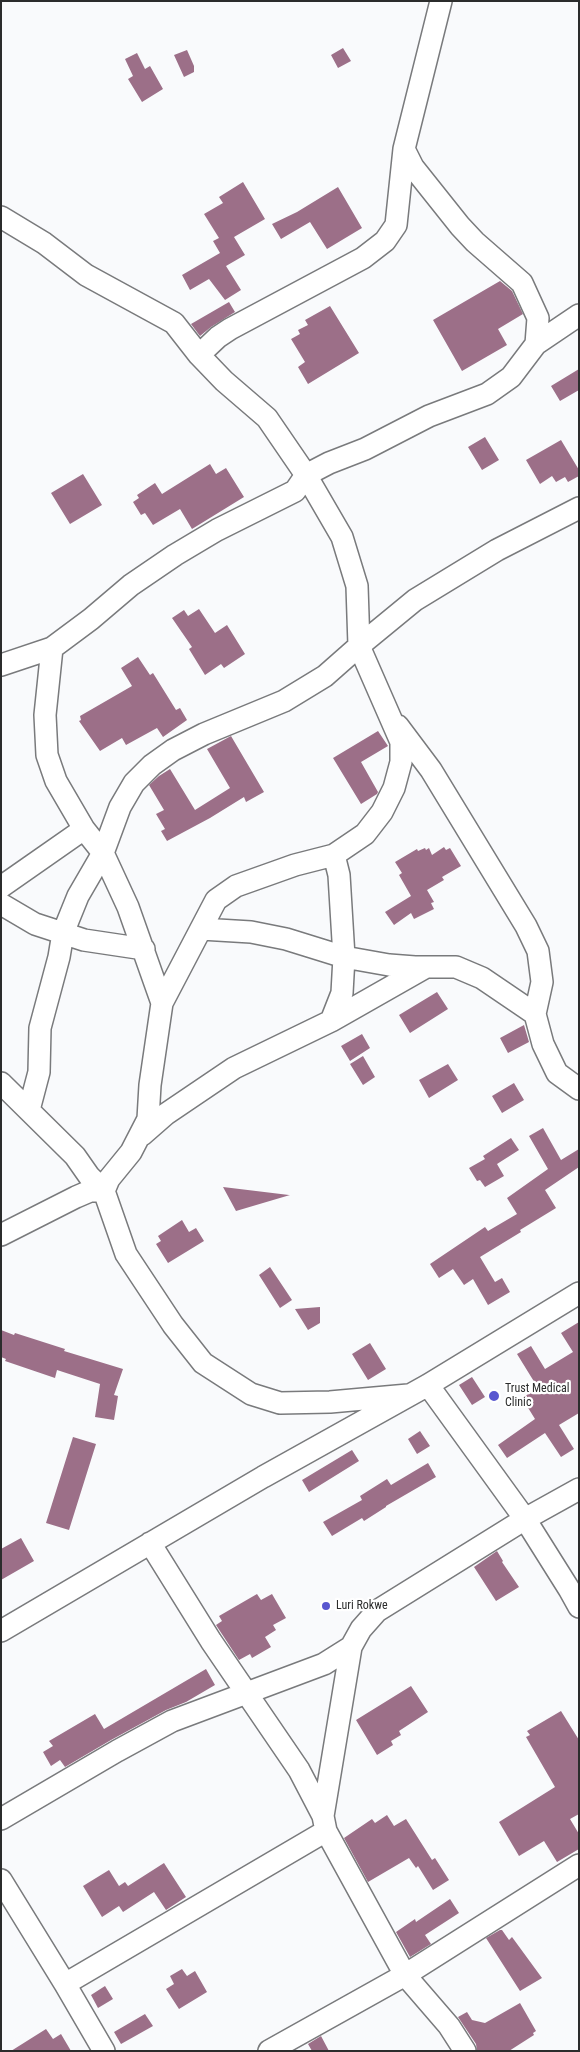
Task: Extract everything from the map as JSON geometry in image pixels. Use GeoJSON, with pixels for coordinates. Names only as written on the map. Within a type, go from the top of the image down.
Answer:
{"type":"FeatureCollection","features":[{"type":"Feature","properties":{"kind":"street"},"geometry":{"type":"LineString","coordinates":[[199,355],[218,337],[230,329],[363,258],[385,241],[396,225],[404,149],[442,1]]}},
{"type":"Feature","properties":{"kind":"street"},"geometry":{"type":"LineString","coordinates":[[404,149],[413,167],[460,226],[475,242],[522,283],[538,318],[536,344]]}},
{"type":"Feature","properties":{"kind":"street"},"geometry":{"type":"LineString","coordinates":[[1,216],[44,243],[86,275],[174,323],[199,355],[224,381],[267,418],[306,475],[342,537],[357,586],[359,646],[401,742],[401,762],[394,788],[382,812],[365,834],[334,855],[295,865],[236,886],[216,900],[162,1003],[150,1085],[148,1120],[131,1152],[108,1179],[104,1191]]}},
{"type":"Feature","properties":{"kind":"street"},"geometry":{"type":"LineString","coordinates":[[1,665],[52,648],[91,619],[131,585],[175,555],[217,530],[295,491],[306,475],[329,463],[365,449],[429,416],[487,394],[511,377],[536,344],[579,315]]}},
{"type":"Feature","properties":{"kind":"street"},"geometry":{"type":"LineString","coordinates":[[29,1110],[39,1072],[40,1028],[59,957],[63,933],[78,896],[103,853],[120,807],[134,783],[173,750],[204,734],[262,712],[325,676],[415,600],[497,550],[579,508]]}},
{"type":"Feature","properties":{"kind":"street"},"geometry":{"type":"LineString","coordinates":[[52,648],[46,716],[47,755],[56,781],[84,829],[103,853],[128,907],[162,1003]]}},
{"type":"Feature","properties":{"kind":"street"},"geometry":{"type":"LineString","coordinates":[[392,718],[432,770],[530,934],[538,951],[542,982],[535,1014],[543,1044],[557,1073],[579,1089]]}},
{"type":"Feature","properties":{"kind":"street"},"geometry":{"type":"LineString","coordinates":[[1,887],[84,829]]}},
{"type":"Feature","properties":{"kind":"street"},"geometry":{"type":"LineString","coordinates":[[331,1021],[342,993],[344,957],[339,875],[334,855]]}},
{"type":"Feature","properties":{"kind":"street"},"geometry":{"type":"LineString","coordinates":[[1,904],[35,924],[84,940],[144,949]]}},
{"type":"Feature","properties":{"kind":"street"},"geometry":{"type":"LineString","coordinates":[[200,930],[251,932],[286,939],[344,957],[389,965],[456,967],[471,972],[535,1014]]}},
{"type":"Feature","properties":{"kind":"street"},"geometry":{"type":"LineString","coordinates":[[138,1139],[166,1114],[234,1068],[331,1021],[426,967]]}},
{"type":"Feature","properties":{"kind":"street"},"geometry":{"type":"LineString","coordinates":[[1,1083],[75,1156],[89,1176],[104,1191],[126,1254],[174,1325],[203,1363],[251,1394],[280,1403],[330,1402],[408,1395]]}},
{"type":"Feature","properties":{"kind":"street"},"geometry":{"type":"LineString","coordinates":[[1,1235],[90,1191],[104,1191]]}},
{"type":"Feature","properties":{"kind":"street"},"geometry":{"type":"LineString","coordinates":[[1,1631],[150,1543],[428,1385],[579,1292]]}},
{"type":"Feature","properties":{"kind":"street"},"geometry":{"type":"LineString","coordinates":[[428,1385],[525,1519],[570,1589],[579,1607]]}},
{"type":"Feature","properties":{"kind":"street"},"geometry":{"type":"LineString","coordinates":[[65,1984],[324,1823],[351,1648],[361,1629],[377,1611],[525,1519],[579,1489]]}},
{"type":"Feature","properties":{"kind":"street"},"geometry":{"type":"LineString","coordinates":[[150,1543],[211,1641],[299,1770],[324,1823],[405,1976],[449,2026],[465,2051]]}},
{"type":"Feature","properties":{"kind":"street"},"geometry":{"type":"LineString","coordinates":[[1,1819],[164,1725],[310,1670],[351,1648]]}},
{"type":"Feature","properties":{"kind":"street"},"geometry":{"type":"LineString","coordinates":[[269,2051],[405,1976],[579,1865]]}},
{"type":"Feature","properties":{"kind":"street"},"geometry":{"type":"LineString","coordinates":[[1,1880],[104,2051]]}},
{"type":"Feature","properties":{"kind":"building"},"geometry":{"type":"Polygon","coordinates":[[[343,48],[351,61],[338,68],[331,55],[343,48]]]}},
{"type":"Feature","properties":{"kind":"building"},"geometry":{"type":"Polygon","coordinates":[[[187,50],[194,66],[194,72],[184,77],[174,55],[187,50]]]}},
{"type":"Feature","properties":{"kind":"building"},"geometry":{"type":"Polygon","coordinates":[[[137,53],[145,69],[150,66],[163,89],[142,102],[128,79],[133,76],[125,59],[137,53]]]}},
{"type":"Feature","properties":{"kind":"building"},"geometry":{"type":"Polygon","coordinates":[[[243,182],[265,219],[234,237],[245,255],[226,266],[241,290],[225,300],[209,279],[190,290],[182,275],[220,253],[213,241],[219,238],[204,214],[223,203],[219,197],[243,182]]]}},
{"type":"Feature","properties":{"kind":"building"},"geometry":{"type":"Polygon","coordinates":[[[338,187],[362,228],[327,249],[310,222],[281,239],[272,224],[297,212],[338,187]]]}},
{"type":"Feature","properties":{"kind":"building"},"geometry":{"type":"Polygon","coordinates":[[[500,281],[512,291],[523,314],[498,329],[507,345],[462,371],[433,320],[500,281]]]}},
{"type":"Feature","properties":{"kind":"building"},"geometry":{"type":"Polygon","coordinates":[[[229,302],[235,312],[200,336],[191,324],[229,302]]]}},
{"type":"Feature","properties":{"kind":"building"},"geometry":{"type":"Polygon","coordinates":[[[330,306],[359,353],[308,384],[298,367],[305,362],[291,339],[300,334],[298,330],[308,325],[305,320],[330,306]]]}},
{"type":"Feature","properties":{"kind":"building"},"geometry":{"type":"Polygon","coordinates":[[[579,369],[579,390],[560,401],[551,386],[579,369]]]}},
{"type":"Feature","properties":{"kind":"building"},"geometry":{"type":"Polygon","coordinates":[[[485,437],[499,460],[482,470],[468,447],[485,437]]]}},
{"type":"Feature","properties":{"kind":"building"},"geometry":{"type":"Polygon","coordinates":[[[561,440],[579,470],[579,476],[568,482],[565,477],[556,482],[552,476],[540,484],[526,460],[561,440]]]}},
{"type":"Feature","properties":{"kind":"building"},"geometry":{"type":"Polygon","coordinates":[[[210,464],[216,474],[226,468],[244,497],[192,529],[180,509],[153,525],[145,513],[141,515],[133,502],[139,498],[137,495],[155,483],[162,494],[210,464]]]}},
{"type":"Feature","properties":{"kind":"building"},"geometry":{"type":"Polygon","coordinates":[[[83,474],[102,505],[70,524],[51,493],[83,474]]]}},
{"type":"Feature","properties":{"kind":"building"},"geometry":{"type":"Polygon","coordinates":[[[199,609],[215,633],[227,625],[245,654],[224,668],[221,664],[205,675],[189,649],[192,647],[172,618],[184,610],[188,616],[199,609]]]}},
{"type":"Feature","properties":{"kind":"building"},"geometry":{"type":"Polygon","coordinates":[[[138,657],[150,675],[153,673],[176,710],[180,708],[187,720],[163,737],[157,728],[126,745],[122,738],[100,751],[79,721],[81,720],[80,716],[132,686],[121,668],[138,657]]]}},
{"type":"Feature","properties":{"kind":"building"},"geometry":{"type":"Polygon","coordinates":[[[378,731],[388,746],[361,762],[378,792],[361,804],[333,758],[378,731]]]}},
{"type":"Feature","properties":{"kind":"building"},"geometry":{"type":"Polygon","coordinates":[[[231,736],[264,792],[246,802],[244,797],[167,841],[161,831],[165,829],[156,814],[164,810],[149,785],[170,769],[195,810],[230,788],[207,749],[231,736]]]}},
{"type":"Feature","properties":{"kind":"building"},"geometry":{"type":"Polygon","coordinates":[[[444,847],[446,850],[450,848],[461,866],[442,877],[444,880],[427,890],[434,902],[431,903],[434,909],[414,919],[411,913],[394,925],[385,912],[411,896],[399,875],[402,873],[395,862],[417,849],[418,851],[429,848],[432,855],[444,847]]]}},
{"type":"Feature","properties":{"kind":"building"},"geometry":{"type":"Polygon","coordinates":[[[437,992],[448,1009],[410,1033],[399,1015],[437,992]]]}},
{"type":"Feature","properties":{"kind":"building"},"geometry":{"type":"Polygon","coordinates":[[[524,1025],[529,1042],[508,1053],[500,1038],[524,1025]]]}},
{"type":"Feature","properties":{"kind":"building"},"geometry":{"type":"Polygon","coordinates":[[[362,1034],[370,1048],[350,1061],[341,1046],[362,1034]]]}},
{"type":"Feature","properties":{"kind":"building"},"geometry":{"type":"Polygon","coordinates":[[[363,1056],[375,1077],[363,1085],[350,1064],[363,1056]]]}},
{"type":"Feature","properties":{"kind":"building"},"geometry":{"type":"Polygon","coordinates":[[[448,1064],[458,1080],[429,1098],[419,1080],[448,1064]]]}},
{"type":"Feature","properties":{"kind":"building"},"geometry":{"type":"Polygon","coordinates":[[[514,1083],[524,1100],[502,1113],[492,1096],[514,1083]]]}},
{"type":"Feature","properties":{"kind":"building"},"geometry":{"type":"Polygon","coordinates":[[[543,1128],[561,1160],[579,1149],[579,1167],[545,1190],[556,1208],[480,1257],[495,1282],[502,1278],[510,1292],[488,1305],[473,1279],[464,1285],[453,1269],[439,1278],[430,1264],[485,1227],[488,1231],[517,1214],[507,1198],[548,1169],[529,1136],[543,1128]]]}},
{"type":"Feature","properties":{"kind":"building"},"geometry":{"type":"Polygon","coordinates":[[[511,1138],[519,1150],[497,1164],[504,1176],[485,1187],[480,1180],[477,1181],[469,1168],[485,1159],[483,1156],[511,1138]]]}},
{"type":"Feature","properties":{"kind":"building"},"geometry":{"type":"Polygon","coordinates":[[[223,1187],[289,1195],[290,1195],[236,1211],[223,1187]]]}},
{"type":"Feature","properties":{"kind":"building"},"geometry":{"type":"Polygon","coordinates":[[[182,1220],[189,1232],[196,1228],[204,1241],[168,1263],[156,1244],[161,1241],[158,1236],[182,1220]]]}},
{"type":"Feature","properties":{"kind":"building"},"geometry":{"type":"Polygon","coordinates":[[[270,1267],[292,1300],[280,1308],[259,1275],[270,1267]]]}},
{"type":"Feature","properties":{"kind":"building"},"geometry":{"type":"Polygon","coordinates":[[[320,1307],[320,1323],[308,1330],[295,1309],[320,1307]]]}},
{"type":"Feature","properties":{"kind":"building"},"geometry":{"type":"Polygon","coordinates":[[[579,1322],[579,1413],[559,1425],[574,1449],[561,1457],[545,1433],[507,1458],[498,1445],[535,1419],[522,1398],[538,1388],[517,1354],[531,1346],[545,1369],[573,1352],[561,1333],[579,1322]]]}},
{"type":"Feature","properties":{"kind":"building"},"geometry":{"type":"Polygon","coordinates":[[[1,1330],[123,1369],[114,1395],[118,1396],[114,1420],[95,1417],[100,1384],[57,1370],[55,1378],[5,1361],[6,1359],[1,1357],[1,1330]]]}},
{"type":"Feature","properties":{"kind":"building"},"geometry":{"type":"Polygon","coordinates":[[[370,1343],[386,1369],[368,1380],[352,1354],[370,1343]]]}},
{"type":"Feature","properties":{"kind":"building"},"geometry":{"type":"Polygon","coordinates":[[[472,1377],[485,1397],[472,1405],[459,1385],[472,1377]]]}},
{"type":"Feature","properties":{"kind":"building"},"geometry":{"type":"Polygon","coordinates":[[[420,1431],[430,1446],[417,1454],[408,1439],[420,1431]]]}},
{"type":"Feature","properties":{"kind":"building"},"geometry":{"type":"Polygon","coordinates":[[[73,1437],[96,1444],[69,1530],[46,1523],[73,1437]]]}},
{"type":"Feature","properties":{"kind":"building"},"geometry":{"type":"Polygon","coordinates":[[[352,1450],[359,1461],[309,1492],[302,1480],[352,1450]]]}},
{"type":"Feature","properties":{"kind":"building"},"geometry":{"type":"Polygon","coordinates":[[[428,1463],[436,1477],[364,1521],[362,1518],[332,1536],[323,1522],[362,1500],[360,1496],[387,1479],[391,1485],[428,1463]]]}},
{"type":"Feature","properties":{"kind":"building"},"geometry":{"type":"Polygon","coordinates":[[[21,1538],[34,1561],[1,1580],[1,1549],[21,1538]]]}},
{"type":"Feature","properties":{"kind":"building"},"geometry":{"type":"Polygon","coordinates":[[[497,1551],[519,1587],[496,1601],[474,1567],[497,1551]]]}},
{"type":"Feature","properties":{"kind":"building"},"geometry":{"type":"Polygon","coordinates":[[[257,1594],[261,1600],[272,1594],[286,1618],[273,1625],[276,1630],[265,1637],[271,1647],[252,1658],[250,1654],[239,1660],[216,1625],[222,1621],[219,1616],[257,1594]]]}},
{"type":"Feature","properties":{"kind":"building"},"geometry":{"type":"Polygon","coordinates":[[[206,1669],[215,1685],[111,1740],[65,1767],[60,1760],[51,1766],[43,1752],[53,1746],[49,1741],[95,1714],[104,1729],[206,1669]]]}},
{"type":"Feature","properties":{"kind":"building"},"geometry":{"type":"Polygon","coordinates":[[[411,1686],[428,1712],[399,1731],[401,1735],[391,1741],[393,1745],[377,1755],[356,1720],[411,1686]]]}},
{"type":"Feature","properties":{"kind":"building"},"geometry":{"type":"Polygon","coordinates":[[[561,1711],[579,1740],[579,1814],[570,1819],[579,1834],[579,1849],[557,1862],[544,1841],[519,1856],[499,1822],[555,1787],[526,1737],[530,1735],[527,1731],[561,1711]]]}},
{"type":"Feature","properties":{"kind":"building"},"geometry":{"type":"Polygon","coordinates":[[[387,1815],[394,1826],[406,1819],[432,1860],[435,1858],[449,1880],[433,1890],[418,1866],[416,1868],[409,1858],[368,1882],[344,1838],[372,1819],[375,1823],[387,1815]]]}},
{"type":"Feature","properties":{"kind":"building"},"geometry":{"type":"Polygon","coordinates":[[[164,1863],[186,1897],[166,1910],[154,1892],[123,1912],[119,1906],[102,1917],[83,1886],[109,1870],[119,1886],[125,1882],[128,1886],[164,1863]]]}},
{"type":"Feature","properties":{"kind":"building"},"geometry":{"type":"Polygon","coordinates":[[[450,1899],[459,1913],[425,1935],[431,1944],[410,1957],[396,1932],[415,1919],[416,1922],[450,1899]]]}},
{"type":"Feature","properties":{"kind":"building"},"geometry":{"type":"Polygon","coordinates":[[[500,1930],[509,1940],[512,1937],[542,1978],[520,1991],[486,1938],[500,1930]]]}},
{"type":"Feature","properties":{"kind":"building"},"geometry":{"type":"Polygon","coordinates":[[[182,1969],[187,1976],[195,1971],[207,1992],[179,2009],[166,1989],[174,1984],[170,1976],[182,1969]]]}},
{"type":"Feature","properties":{"kind":"building"},"geometry":{"type":"Polygon","coordinates":[[[105,1986],[113,1999],[98,2008],[91,1995],[105,1986]]]}},
{"type":"Feature","properties":{"kind":"building"},"geometry":{"type":"Polygon","coordinates":[[[520,2003],[536,2031],[533,2033],[534,2035],[509,2051],[477,2051],[476,2044],[458,2017],[467,2012],[472,2020],[485,2023],[520,2003]]]}},
{"type":"Feature","properties":{"kind":"building"},"geometry":{"type":"Polygon","coordinates":[[[145,2014],[153,2026],[121,2044],[114,2032],[145,2014]]]}},
{"type":"Feature","properties":{"kind":"building"},"geometry":{"type":"Polygon","coordinates":[[[46,2029],[53,2039],[61,2034],[71,2051],[11,2051],[46,2029]]]}},
{"type":"Feature","properties":{"kind":"building"},"geometry":{"type":"Polygon","coordinates":[[[321,2036],[329,2051],[312,2051],[308,2044],[321,2036]]]}},
{"type":"Feature","properties":{"kind":"place","name":"Trust Medical Clinic"},"geometry":{"type":"Point","coordinates":[494,1396]}},
{"type":"Feature","properties":{"kind":"place","name":"Luri Rokwe"},"geometry":{"type":"Point","coordinates":[326,1606]}}]}
